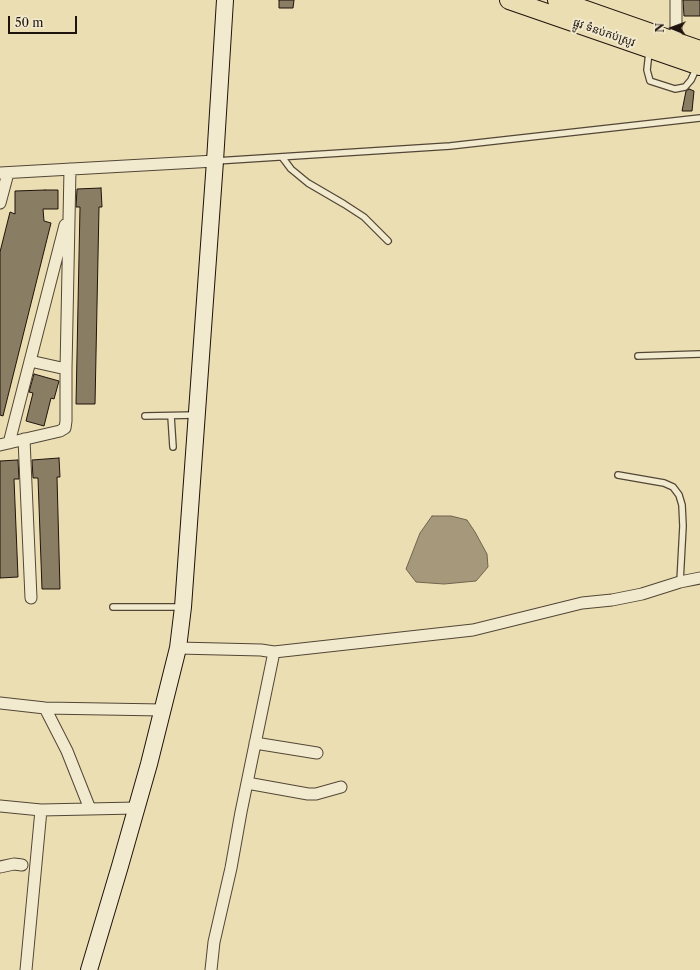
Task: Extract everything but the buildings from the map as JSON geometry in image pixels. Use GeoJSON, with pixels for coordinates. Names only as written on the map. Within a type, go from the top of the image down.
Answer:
{"type":"FeatureCollection","features":[{"type":"Feature","properties":{"kind":"main road"},"geometry":{"type":"LineString","coordinates":[[89,970],[149,764],[178,648],[183,607],[225,0]]}},
{"type":"Feature","properties":{"kind":"main road","name":"ផ្លូវ ទំនប់កប់ស្រូវ"},"geometry":{"type":"LineString","coordinates":[[509,0],[649,48],[699,60]]}},
{"type":"Feature","properties":{"kind":"main road","name":"ផ្លូវ ទំនប់កប់ស្រូវ"},"geometry":{"type":"LineString","coordinates":[[557,0],[676,42],[699,60]]}},
{"type":"Feature","properties":{"kind":"street"},"geometry":{"type":"LineString","coordinates":[[676,0],[676,42]]}},
{"type":"Feature","properties":{"kind":"street"},"geometry":{"type":"LineString","coordinates":[[0,203],[4,173],[215,161]]}},
{"type":"Feature","properties":{"kind":"street"},"geometry":{"type":"LineString","coordinates":[[4,444],[60,431],[65,428],[70,169]]}},
{"type":"Feature","properties":{"kind":"street"},"geometry":{"type":"LineString","coordinates":[[4,444],[30,361],[69,207]]}},
{"type":"Feature","properties":{"kind":"street"},"geometry":{"type":"LineString","coordinates":[[30,361],[66,369]]}},
{"type":"Feature","properties":{"kind":"street"},"geometry":{"type":"LineString","coordinates":[[24,439],[31,598]]}},
{"type":"Feature","properties":{"kind":"street"},"geometry":{"type":"LineString","coordinates":[[178,648],[261,650],[274,652],[473,630],[582,603],[612,600],[642,594],[680,582],[700,578]]}},
{"type":"Feature","properties":{"kind":"street"},"geometry":{"type":"LineString","coordinates":[[211,970],[214,942],[231,868],[274,652]]}},
{"type":"Feature","properties":{"kind":"street"},"geometry":{"type":"LineString","coordinates":[[0,703],[45,708],[162,710]]}},
{"type":"Feature","properties":{"kind":"street"},"geometry":{"type":"LineString","coordinates":[[45,708],[67,751],[90,809]]}},
{"type":"Feature","properties":{"kind":"street"},"geometry":{"type":"LineString","coordinates":[[255,743],[317,753]]}},
{"type":"Feature","properties":{"kind":"street"},"geometry":{"type":"LineString","coordinates":[[247,783],[308,794],[316,794],[341,787]]}},
{"type":"Feature","properties":{"kind":"street"},"geometry":{"type":"LineString","coordinates":[[0,806],[41,810],[136,808]]}},
{"type":"Feature","properties":{"kind":"street"},"geometry":{"type":"LineString","coordinates":[[26,970],[41,810]]}},
{"type":"Feature","properties":{"kind":"street"},"geometry":{"type":"LineString","coordinates":[[0,867],[14,864],[22,865]]}},
{"type":"Feature","properties":{"kind":"lane"},"geometry":{"type":"LineString","coordinates":[[649,48],[648,70],[650,81],[675,89],[685,87],[691,80],[699,60]]}},
{"type":"Feature","properties":{"kind":"lane"},"geometry":{"type":"LineString","coordinates":[[215,161],[450,146],[700,118]]}},
{"type":"Feature","properties":{"kind":"lane"},"geometry":{"type":"LineString","coordinates":[[282,157],[291,168],[308,183],[364,217],[388,241]]}},
{"type":"Feature","properties":{"kind":"lane"},"geometry":{"type":"LineString","coordinates":[[638,356],[700,354]]}},
{"type":"Feature","properties":{"kind":"lane"},"geometry":{"type":"LineString","coordinates":[[145,416],[196,415]]}},
{"type":"Feature","properties":{"kind":"lane"},"geometry":{"type":"LineString","coordinates":[[171,416],[173,447]]}},
{"type":"Feature","properties":{"kind":"lane"},"geometry":{"type":"LineString","coordinates":[[618,475],[664,483],[673,487],[679,495],[682,505],[683,526],[680,582]]}},
{"type":"Feature","properties":{"kind":"lane"},"geometry":{"type":"LineString","coordinates":[[113,607],[183,607]]}},
{"type":"Feature","properties":{"kind":"shaded area"},"geometry":{"type":"Polygon","coordinates":[[[432,516],[451,516],[467,520],[487,554],[488,567],[476,581],[444,584],[416,582],[406,569],[420,533],[432,516]]]}}]}
